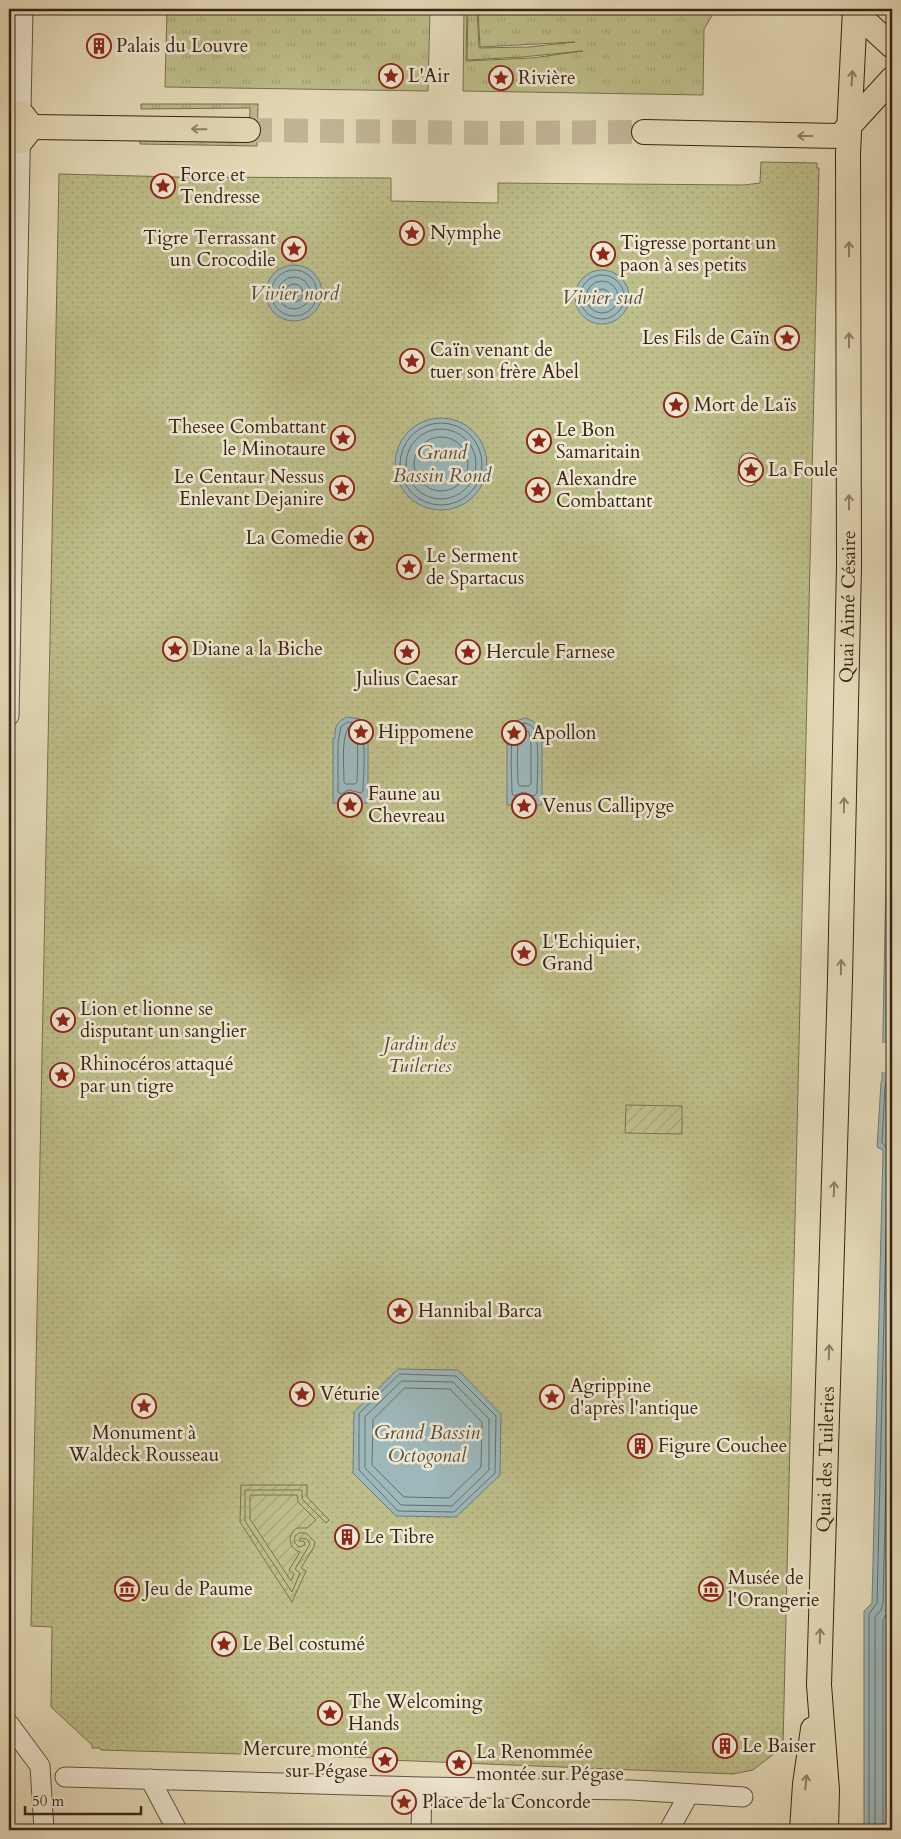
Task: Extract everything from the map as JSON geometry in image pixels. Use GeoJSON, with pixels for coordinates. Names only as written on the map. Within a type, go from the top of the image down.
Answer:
{"type":"FeatureCollection","features":[{"type":"Feature","properties":{"kind":"main road"},"geometry":{"type":"LineString","coordinates":[[855,11],[891,45]]}},
{"type":"Feature","properties":{"kind":"main road","name":"Quai Aimé Césaire"},"geometry":{"type":"LineString","coordinates":[[837,1087],[848,576],[849,127],[855,11]]}},
{"type":"Feature","properties":{"kind":"main road"},"geometry":{"type":"LineString","coordinates":[[644,132],[840,136],[890,81]]}},
{"type":"Feature","properties":{"kind":"main road"},"geometry":{"type":"LineString","coordinates":[[18,127],[248,130]]}},
{"type":"Feature","properties":{"kind":"main road","name":"Quai des Tuileries"},"geometry":{"type":"LineString","coordinates":[[826,1830],[827,1790],[819,1685],[837,1087]]}},
{"type":"Feature","properties":{"kind":"main road"},"geometry":{"type":"LineString","coordinates":[[802,1830],[805,1784],[819,1685]]}},
{"type":"Feature","properties":{"kind":"street"},"geometry":{"type":"LineString","coordinates":[[9,716],[13,270],[23,9]]}},
{"type":"Feature","properties":{"kind":"street"},"geometry":{"type":"LineString","coordinates":[[9,1724],[40,1766],[44,1822],[56,1830]]}},
{"type":"Feature","properties":{"kind":"street"},"geometry":{"type":"LineString","coordinates":[[9,1749],[30,1751]]}},
{"type":"Feature","properties":{"kind":"street"},"geometry":{"type":"LineString","coordinates":[[65,1777],[422,1787],[631,1790],[743,1797]]}},
{"type":"Feature","properties":{"kind":"street"},"geometry":{"type":"LineString","coordinates":[[150,1779],[177,1830]]}},
{"type":"Feature","properties":{"kind":"street"},"geometry":{"type":"LineString","coordinates":[[421,1830],[422,1787]]}},
{"type":"Feature","properties":{"kind":"street"},"geometry":{"type":"LineString","coordinates":[[669,1830],[689,1794]]}},
{"type":"Feature","properties":{"kind":"green space"},"geometry":{"type":"Polygon","coordinates":[[[167,9],[430,9],[428,91],[165,87],[167,9]]]}},
{"type":"Feature","properties":{"kind":"green space"},"geometry":{"type":"Polygon","coordinates":[[[464,9],[467,9],[466,61],[532,58],[583,51],[467,60],[468,9],[477,9],[479,48],[528,47],[575,42],[480,47],[478,9],[716,9],[704,29],[703,95],[463,91],[464,9]]]}},
{"type":"Feature","properties":{"kind":"green space"},"geometry":{"type":"Polygon","coordinates":[[[141,104],[258,104],[257,146],[140,144],[140,137],[249,140],[250,108],[141,109],[141,104]]]}},
{"type":"Feature","properties":{"kind":"green space","name":"Jardin des Tuileries"},"geometry":{"type":"Polygon","coordinates":[[[761,162],[817,163],[817,168],[819,168],[783,1747],[753,1770],[733,1774],[389,1760],[389,1757],[101,1750],[100,1748],[92,1748],[92,1745],[51,1707],[52,1627],[31,1626],[59,174],[177,177],[391,178],[391,201],[498,203],[498,183],[744,185],[760,183],[761,162]]]}},
{"type":"Feature","properties":{"kind":"green space"},"geometry":{"type":"Polygon","coordinates":[[[626,1105],[682,1106],[682,1134],[625,1133],[626,1105]]]}},
{"type":"Feature","properties":{"kind":"green space"},"geometry":{"type":"Polygon","coordinates":[[[241,1485],[307,1485],[307,1497],[329,1520],[326,1523],[302,1499],[302,1490],[245,1490],[245,1521],[292,1592],[300,1573],[295,1569],[310,1544],[307,1539],[301,1538],[299,1541],[304,1541],[305,1545],[299,1547],[294,1542],[295,1536],[299,1533],[306,1533],[315,1542],[301,1568],[306,1571],[292,1602],[240,1522],[241,1485]]]}},
{"type":"Feature","properties":{"kind":"green space"},"geometry":{"type":"Polygon","coordinates":[[[250,1495],[297,1495],[298,1502],[316,1520],[307,1528],[297,1528],[290,1538],[293,1548],[300,1552],[289,1570],[294,1574],[291,1581],[250,1519],[250,1495]]]}},
{"type":"Feature","properties":{"kind":"water","name":"Vivier nord"},"geometry":{"type":"Polygon","coordinates":[[[294,265],[305,267],[314,273],[320,282],[322,293],[320,304],[314,313],[305,319],[294,321],[283,319],[274,313],[268,304],[266,293],[268,282],[274,273],[283,267],[294,265]]]}},
{"type":"Feature","properties":{"kind":"water","name":"Vivier sud"},"geometry":{"type":"Polygon","coordinates":[[[602,270],[612,272],[621,278],[627,287],[629,297],[627,307],[621,316],[612,322],[602,324],[592,322],[583,316],[577,307],[575,297],[577,287],[583,278],[592,272],[602,270]]]}},
{"type":"Feature","properties":{"kind":"water","name":"Grand Bassin Rond"},"geometry":{"type":"Polygon","coordinates":[[[441,418],[459,421],[474,431],[484,446],[487,464],[484,482],[474,497],[459,507],[441,510],[423,507],[408,497],[398,482],[395,464],[398,446],[408,431],[423,421],[441,418]]]}},
{"type":"Feature","properties":{"kind":"water"},"geometry":{"type":"Polygon","coordinates":[[[892,570],[892,1830],[864,1830],[864,1611],[872,1603],[883,1150],[877,1147],[882,1080],[892,570]]]}},
{"type":"Feature","properties":{"kind":"water"},"geometry":{"type":"Polygon","coordinates":[[[347,717],[360,719],[366,728],[368,738],[368,803],[359,803],[356,797],[349,795],[343,803],[333,803],[333,738],[335,738],[337,725],[347,717]]]}},
{"type":"Feature","properties":{"kind":"water"},"geometry":{"type":"Polygon","coordinates":[[[525,718],[537,726],[542,740],[542,805],[533,805],[530,799],[523,797],[518,800],[516,805],[507,805],[507,740],[509,730],[513,722],[525,718]]]}},
{"type":"Feature","properties":{"kind":"water","name":"Grand Bassin Octogonal"},"geometry":{"type":"Polygon","coordinates":[[[398,1369],[458,1370],[501,1414],[500,1475],[456,1517],[396,1516],[353,1473],[354,1412],[398,1369]]]}},
{"type":"Feature","properties":{"kind":"pier"},"geometry":{"type":"Polygon","coordinates":[[[881,1043],[892,1043],[892,1072],[880,1072],[881,1043]]]}},
{"type":"Feature","properties":{"kind":"tunnel"},"geometry":{"type":"LineString","coordinates":[[248,130],[496,133],[644,132]]}},
{"type":"Feature","properties":{"kind":"place","name":"Palais du Louvre"},"geometry":{"type":"Point","coordinates":[99,46]}},
{"type":"Feature","properties":{"kind":"place","name":"L'Air"},"geometry":{"type":"Point","coordinates":[391,76]}},
{"type":"Feature","properties":{"kind":"place","name":"Rivière"},"geometry":{"type":"Point","coordinates":[501,78]}},
{"type":"Feature","properties":{"kind":"place","name":"Force et Tendresse"},"geometry":{"type":"Point","coordinates":[163,186]}},
{"type":"Feature","properties":{"kind":"place","name":"Nymphe"},"geometry":{"type":"Point","coordinates":[412,233]}},
{"type":"Feature","properties":{"kind":"place","name":"Tigre Terrassant un Crocodile"},"geometry":{"type":"Point","coordinates":[294,249]}},
{"type":"Feature","properties":{"kind":"place","name":"Tigresse portant un paon à ses petits"},"geometry":{"type":"Point","coordinates":[603,254]}},
{"type":"Feature","properties":{"kind":"place","name":"Les Fils de Caïn"},"geometry":{"type":"Point","coordinates":[787,338]}},
{"type":"Feature","properties":{"kind":"place","name":"Caïn venant de tuer son frère Abel"},"geometry":{"type":"Point","coordinates":[412,361]}},
{"type":"Feature","properties":{"kind":"place","name":"Mort de Laïs"},"geometry":{"type":"Point","coordinates":[676,405]}},
{"type":"Feature","properties":{"kind":"place","name":"Thesee Combattant le Minotaure"},"geometry":{"type":"Point","coordinates":[343,438]}},
{"type":"Feature","properties":{"kind":"place","name":"Le Bon Samaritain"},"geometry":{"type":"Point","coordinates":[539,441]}},
{"type":"Feature","properties":{"kind":"place","name":"La Foule"},"geometry":{"type":"Point","coordinates":[751,470]}},
{"type":"Feature","properties":{"kind":"place","name":"Le Centaur Nessus Enlevant Dejanire"},"geometry":{"type":"Point","coordinates":[342,488]}},
{"type":"Feature","properties":{"kind":"place","name":"Alexandre Combattant"},"geometry":{"type":"Point","coordinates":[538,490]}},
{"type":"Feature","properties":{"kind":"place","name":"La Comedie"},"geometry":{"type":"Point","coordinates":[361,538]}},
{"type":"Feature","properties":{"kind":"place","name":"Le Serment de Spartacus"},"geometry":{"type":"Point","coordinates":[409,567]}},
{"type":"Feature","properties":{"kind":"place","name":"Diane a la Biche"},"geometry":{"type":"Point","coordinates":[175,649]}},
{"type":"Feature","properties":{"kind":"place","name":"Julius Caesar"},"geometry":{"type":"Point","coordinates":[407,652]}},
{"type":"Feature","properties":{"kind":"place","name":"Hercule Farnese"},"geometry":{"type":"Point","coordinates":[468,652]}},
{"type":"Feature","properties":{"kind":"place","name":"Hippomene"},"geometry":{"type":"Point","coordinates":[361,732]}},
{"type":"Feature","properties":{"kind":"place","name":"Apollon"},"geometry":{"type":"Point","coordinates":[514,733]}},
{"type":"Feature","properties":{"kind":"place","name":"Faune au Chevreau"},"geometry":{"type":"Point","coordinates":[350,805]}},
{"type":"Feature","properties":{"kind":"place","name":"Venus Callipyge"},"geometry":{"type":"Point","coordinates":[524,806]}},
{"type":"Feature","properties":{"kind":"place","name":"L'Echiquier, Grand"},"geometry":{"type":"Point","coordinates":[524,953]}},
{"type":"Feature","properties":{"kind":"place","name":"Lion et lionne se disputant un sanglier"},"geometry":{"type":"Point","coordinates":[63,1020]}},
{"type":"Feature","properties":{"kind":"place","name":"Rhinocéros attaqué par un tigre"},"geometry":{"type":"Point","coordinates":[62,1075]}},
{"type":"Feature","properties":{"kind":"place","name":"Hannibal Barca"},"geometry":{"type":"Point","coordinates":[400,1311]}},
{"type":"Feature","properties":{"kind":"place","name":"Véturie"},"geometry":{"type":"Point","coordinates":[302,1394]}},
{"type":"Feature","properties":{"kind":"place","name":"Agrippine d'après l'antique"},"geometry":{"type":"Point","coordinates":[552,1397]}},
{"type":"Feature","properties":{"kind":"place","name":"Monument à Waldeck Rousseau"},"geometry":{"type":"Point","coordinates":[144,1406]}},
{"type":"Feature","properties":{"kind":"place","name":"Figure Couchee"},"geometry":{"type":"Point","coordinates":[640,1446]}},
{"type":"Feature","properties":{"kind":"place","name":"Le Tibre"},"geometry":{"type":"Point","coordinates":[347,1537]}},
{"type":"Feature","properties":{"kind":"place","name":"Jeu de Paume"},"geometry":{"type":"Point","coordinates":[127,1589]}},
{"type":"Feature","properties":{"kind":"place","name":"Musée de l'Orangerie"},"geometry":{"type":"Point","coordinates":[711,1589]}},
{"type":"Feature","properties":{"kind":"place","name":"Le Bel costumé"},"geometry":{"type":"Point","coordinates":[224,1644]}},
{"type":"Feature","properties":{"kind":"place","name":"The Welcoming Hands"},"geometry":{"type":"Point","coordinates":[330,1713]}},
{"type":"Feature","properties":{"kind":"place","name":"Le Baiser"},"geometry":{"type":"Point","coordinates":[725,1746]}},
{"type":"Feature","properties":{"kind":"place","name":"Mercure monté sur Pégase"},"geometry":{"type":"Point","coordinates":[385,1760]}},
{"type":"Feature","properties":{"kind":"place","name":"La Renommée montée sur Pégase"},"geometry":{"type":"Point","coordinates":[459,1763]}},
{"type":"Feature","properties":{"kind":"place","name":"Place de la Concorde"},"geometry":{"type":"Point","coordinates":[404,1802]}}]}
